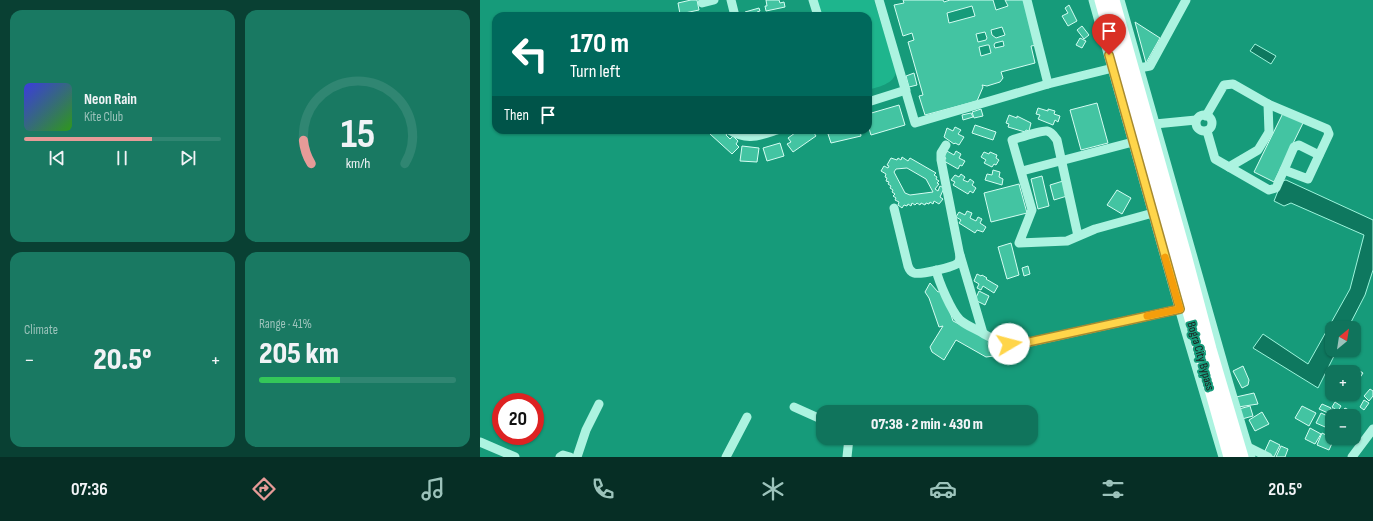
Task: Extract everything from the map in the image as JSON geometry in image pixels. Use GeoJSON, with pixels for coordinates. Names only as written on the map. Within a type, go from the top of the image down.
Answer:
{"type":"FeatureCollection","features":[{"type":"Feature","properties":{"kind":"highway","name":"Bogra City Bypass"},"geometry":{"type":"LineString","coordinates":[[1101,0],[1184,272],[1245,452]]}},
{"type":"Feature","properties":{"kind":"highway","name":"Bogra City Bypass"},"geometry":{"type":"LineString","coordinates":[[1113,0],[1184,272],[1230,457]]}},
{"type":"Feature","properties":{"kind":"street"},"geometry":{"type":"LineString","coordinates":[[702,3],[714,0]]}},
{"type":"Feature","properties":{"kind":"street"},"geometry":{"type":"LineString","coordinates":[[731,0],[734,12]]}},
{"type":"Feature","properties":{"kind":"street"},"geometry":{"type":"LineString","coordinates":[[813,0],[817,12]]}},
{"type":"Feature","properties":{"kind":"street"},"geometry":{"type":"LineString","coordinates":[[879,0],[916,123],[1048,84],[1113,68]]}},
{"type":"Feature","properties":{"kind":"street"},"geometry":{"type":"LineString","coordinates":[[1027,0],[1048,84]]}},
{"type":"Feature","properties":{"kind":"street"},"geometry":{"type":"LineString","coordinates":[[1093,0],[1223,457]]}},
{"type":"Feature","properties":{"kind":"street"},"geometry":{"type":"LineString","coordinates":[[1120,0],[1245,452],[1251,457]]}},
{"type":"Feature","properties":{"kind":"street"},"geometry":{"type":"LineString","coordinates":[[1139,68],[1150,66],[1186,0]]}},
{"type":"Feature","properties":{"kind":"street"},"geometry":{"type":"LineString","coordinates":[[1206,116],[1224,85],[1232,84],[1268,104],[1327,129],[1329,134],[1308,179],[1284,170]]}},
{"type":"Feature","properties":{"kind":"street"},"geometry":{"type":"LineString","coordinates":[[872,101],[906,90]]}},
{"type":"Feature","properties":{"kind":"street"},"geometry":{"type":"LineString","coordinates":[[1228,167],[1258,150],[1269,132],[1268,104]]}},
{"type":"Feature","properties":{"kind":"street"},"geometry":{"type":"LineString","coordinates":[[1196,123],[1201,116],[1210,118],[1212,123],[1210,128],[1206,131]]}},
{"type":"Feature","properties":{"kind":"street"},"geometry":{"type":"LineString","coordinates":[[1156,126],[1196,123]]}},
{"type":"Feature","properties":{"kind":"street"},"geometry":{"type":"LineString","coordinates":[[1196,123],[1199,130],[1206,131]]}},
{"type":"Feature","properties":{"kind":"street"},"geometry":{"type":"LineString","coordinates":[[1078,236],[1057,140],[1048,131],[1012,140],[1032,210],[1019,243],[1067,241],[1095,229],[1153,213]]}},
{"type":"Feature","properties":{"kind":"street"},"geometry":{"type":"LineString","coordinates":[[1206,131],[1215,159],[1269,190],[1276,188],[1294,147],[1299,145],[1319,155]]}},
{"type":"Feature","properties":{"kind":"street"},"geometry":{"type":"LineString","coordinates":[[735,134],[746,137],[763,134]]}},
{"type":"Feature","properties":{"kind":"street"},"geometry":{"type":"LineString","coordinates":[[1022,171],[1133,142]]}},
{"type":"Feature","properties":{"kind":"street"},"geometry":{"type":"LineString","coordinates":[[946,145],[942,151],[941,159],[960,256],[983,333]]}},
{"type":"Feature","properties":{"kind":"street"},"geometry":{"type":"LineString","coordinates":[[894,208],[909,269],[914,273],[919,274],[956,265],[960,260],[960,256]]}},
{"type":"Feature","properties":{"kind":"street"},"geometry":{"type":"LineString","coordinates":[[936,270],[955,314],[963,322],[1001,343],[1015,345],[1180,309]]}},
{"type":"Feature","properties":{"kind":"street"},"geometry":{"type":"LineString","coordinates":[[577,457],[586,430],[599,404]]}},
{"type":"Feature","properties":{"kind":"street"},"geometry":{"type":"LineString","coordinates":[[794,407],[816,417]]}},
{"type":"Feature","properties":{"kind":"street"},"geometry":{"type":"LineString","coordinates":[[726,457],[747,417]]}},
{"type":"Feature","properties":{"kind":"street"},"geometry":{"type":"LineString","coordinates":[[1352,457],[1373,429]]}},
{"type":"Feature","properties":{"kind":"street"},"geometry":{"type":"LineString","coordinates":[[480,442],[516,457]]}},
{"type":"Feature","properties":{"kind":"street"},"geometry":{"type":"LineString","coordinates":[[847,457],[848,445]]}},
{"type":"Feature","properties":{"kind":"street"},"geometry":{"type":"LineString","coordinates":[[1245,452],[1268,457]]}},
{"type":"Feature","properties":{"kind":"street"},"geometry":{"type":"LineString","coordinates":[[560,457],[563,455],[570,457]]}},
{"type":"Feature","properties":{"kind":"green space"},"geometry":{"type":"Polygon","coordinates":[[[817,0],[874,0],[896,72],[895,76],[889,82],[872,89],[872,12],[821,12],[817,0]]]}},
{"type":"Feature","properties":{"kind":"water"},"geometry":{"type":"Polygon","coordinates":[[[1255,44],[1276,56],[1271,64],[1250,51],[1255,44]]]}},
{"type":"Feature","properties":{"kind":"water"},"geometry":{"type":"Polygon","coordinates":[[[1286,180],[1373,220],[1373,270],[1365,295],[1352,321],[1332,321],[1350,289],[1364,235],[1291,203],[1284,206],[1274,201],[1282,181],[1286,180]]]}},
{"type":"Feature","properties":{"kind":"water"},"geometry":{"type":"Polygon","coordinates":[[[1263,334],[1308,364],[1325,334],[1325,357],[1334,357],[1330,365],[1325,365],[1325,374],[1318,388],[1253,348],[1263,334]]]}},
{"type":"Feature","properties":{"kind":"building"},"geometry":{"type":"Polygon","coordinates":[[[697,0],[699,10],[680,12],[678,3],[697,0]]]}},
{"type":"Feature","properties":{"kind":"building"},"geometry":{"type":"Polygon","coordinates":[[[766,0],[779,0],[780,3],[784,2],[785,7],[766,11],[766,0]]]}},
{"type":"Feature","properties":{"kind":"building"},"geometry":{"type":"Polygon","coordinates":[[[903,0],[943,0],[944,2],[950,0],[993,0],[996,10],[1008,6],[1005,0],[1025,0],[1038,45],[1031,46],[1035,63],[1001,72],[1003,78],[1000,82],[987,86],[982,85],[983,87],[977,101],[925,115],[919,96],[923,95],[908,42],[914,40],[912,33],[903,36],[894,5],[904,3],[903,0]],[[972,6],[947,13],[949,23],[975,16],[972,6]],[[1002,27],[991,30],[992,35],[996,38],[1005,35],[1002,27]],[[985,32],[976,34],[978,42],[986,40],[987,38],[985,32]],[[1003,41],[995,43],[995,48],[1004,46],[1003,41]],[[989,45],[979,47],[981,56],[991,53],[989,45]]]}},
{"type":"Feature","properties":{"kind":"building"},"geometry":{"type":"Polygon","coordinates":[[[1069,5],[1077,21],[1068,26],[1062,16],[1068,13],[1065,8],[1069,5]]]}},
{"type":"Feature","properties":{"kind":"building"},"geometry":{"type":"Polygon","coordinates":[[[759,8],[760,11],[757,12],[745,12],[759,8]]]}},
{"type":"Feature","properties":{"kind":"building"},"geometry":{"type":"Polygon","coordinates":[[[1135,22],[1160,38],[1146,63],[1135,22]]]}},
{"type":"Feature","properties":{"kind":"building"},"geometry":{"type":"Polygon","coordinates":[[[1082,26],[1089,35],[1084,39],[1077,30],[1082,26]]]}},
{"type":"Feature","properties":{"kind":"building"},"geometry":{"type":"Polygon","coordinates":[[[1080,38],[1086,41],[1082,48],[1076,45],[1080,38]]]}},
{"type":"Feature","properties":{"kind":"building"},"geometry":{"type":"Polygon","coordinates":[[[914,73],[917,85],[909,87],[906,76],[914,73]]]}},
{"type":"Feature","properties":{"kind":"building"},"geometry":{"type":"Polygon","coordinates":[[[1097,103],[1108,143],[1081,150],[1070,110],[1097,103]]]}},
{"type":"Feature","properties":{"kind":"building"},"geometry":{"type":"Polygon","coordinates":[[[899,105],[905,125],[871,135],[872,113],[899,105]]]}},
{"type":"Feature","properties":{"kind":"building"},"geometry":{"type":"Polygon","coordinates":[[[1038,108],[1048,111],[1048,109],[1055,111],[1054,114],[1060,116],[1058,122],[1055,120],[1053,125],[1038,119],[1040,115],[1036,114],[1038,108]]]}},
{"type":"Feature","properties":{"kind":"building"},"geometry":{"type":"Polygon","coordinates":[[[981,109],[983,116],[974,118],[972,112],[981,109]]]}},
{"type":"Feature","properties":{"kind":"building"},"geometry":{"type":"Polygon","coordinates":[[[1284,111],[1304,121],[1274,182],[1254,172],[1284,111]]]}},
{"type":"Feature","properties":{"kind":"building"},"geometry":{"type":"Polygon","coordinates":[[[971,113],[973,117],[963,120],[962,115],[971,113]]]}},
{"type":"Feature","properties":{"kind":"building"},"geometry":{"type":"Polygon","coordinates":[[[1009,115],[1017,118],[1017,116],[1031,123],[1029,131],[1026,130],[1025,132],[1008,127],[1009,124],[1006,123],[1009,115]]]}},
{"type":"Feature","properties":{"kind":"building"},"geometry":{"type":"Polygon","coordinates":[[[975,125],[996,132],[993,140],[972,133],[975,125]]]}},
{"type":"Feature","properties":{"kind":"building"},"geometry":{"type":"Polygon","coordinates":[[[955,127],[961,130],[958,134],[964,137],[959,145],[954,144],[944,137],[947,128],[953,131],[955,127]]]}},
{"type":"Feature","properties":{"kind":"building"},"geometry":{"type":"Polygon","coordinates":[[[710,134],[727,134],[730,139],[733,136],[738,141],[736,144],[739,147],[732,154],[710,134]]]}},
{"type":"Feature","properties":{"kind":"building"},"geometry":{"type":"Polygon","coordinates":[[[794,134],[815,134],[816,136],[793,152],[787,144],[791,142],[788,138],[794,134]]]}},
{"type":"Feature","properties":{"kind":"building"},"geometry":{"type":"Polygon","coordinates":[[[828,134],[861,134],[861,136],[831,143],[828,134]]]}},
{"type":"Feature","properties":{"kind":"building"},"geometry":{"type":"Polygon","coordinates":[[[780,143],[784,156],[767,161],[763,148],[780,143]]]}},
{"type":"Feature","properties":{"kind":"building"},"geometry":{"type":"Polygon","coordinates":[[[742,146],[759,148],[757,162],[740,161],[742,146]]]}},
{"type":"Feature","properties":{"kind":"building"},"geometry":{"type":"Polygon","coordinates":[[[947,151],[954,155],[956,151],[961,154],[959,158],[965,161],[962,166],[960,165],[958,169],[944,161],[947,151]]]}},
{"type":"Feature","properties":{"kind":"building"},"geometry":{"type":"Polygon","coordinates":[[[984,152],[989,154],[990,152],[997,155],[996,158],[999,160],[996,165],[994,164],[992,167],[984,163],[986,160],[981,157],[984,152]]]}},
{"type":"Feature","properties":{"kind":"building"},"geometry":{"type":"Polygon","coordinates":[[[902,157],[908,161],[910,158],[936,173],[934,175],[937,177],[936,179],[939,181],[937,183],[939,184],[935,189],[938,191],[940,186],[944,188],[940,197],[943,199],[939,204],[934,201],[933,204],[930,202],[929,204],[926,203],[925,205],[921,203],[920,205],[917,203],[915,205],[912,203],[911,206],[908,204],[907,206],[904,205],[902,208],[898,205],[899,202],[895,200],[896,198],[893,196],[895,194],[890,188],[891,186],[888,184],[889,182],[886,181],[886,174],[881,171],[884,166],[888,168],[889,166],[887,165],[891,158],[897,160],[898,158],[901,160],[902,157]],[[907,168],[896,169],[894,172],[905,193],[910,195],[933,192],[926,179],[907,168]]]}},
{"type":"Feature","properties":{"kind":"building"},"geometry":{"type":"Polygon","coordinates":[[[993,170],[1000,172],[999,177],[1003,179],[1002,185],[985,180],[987,174],[992,175],[993,170]]]}},
{"type":"Feature","properties":{"kind":"building"},"geometry":{"type":"Polygon","coordinates":[[[961,174],[965,177],[963,180],[968,182],[970,179],[974,182],[972,185],[976,188],[973,193],[970,191],[968,194],[953,185],[955,182],[951,180],[955,175],[959,177],[961,174]]]}},
{"type":"Feature","properties":{"kind":"building"},"geometry":{"type":"Polygon","coordinates":[[[1042,176],[1049,206],[1038,209],[1031,179],[1042,176]]]}},
{"type":"Feature","properties":{"kind":"building"},"geometry":{"type":"Polygon","coordinates":[[[1063,181],[1067,196],[1054,200],[1050,185],[1063,181]]]}},
{"type":"Feature","properties":{"kind":"building"},"geometry":{"type":"Polygon","coordinates":[[[1019,184],[1027,213],[991,222],[984,193],[1019,184]]]}},
{"type":"Feature","properties":{"kind":"building"},"geometry":{"type":"Polygon","coordinates":[[[1117,190],[1131,198],[1122,214],[1107,205],[1117,190]]]}},
{"type":"Feature","properties":{"kind":"building"},"geometry":{"type":"Polygon","coordinates":[[[967,211],[972,213],[970,218],[976,221],[978,217],[982,219],[980,223],[986,227],[983,232],[977,230],[975,233],[959,223],[961,220],[956,217],[959,212],[965,215],[967,211]]]}},
{"type":"Feature","properties":{"kind":"building"},"geometry":{"type":"Polygon","coordinates":[[[1011,243],[1019,275],[1007,279],[998,247],[1011,243]]]}},
{"type":"Feature","properties":{"kind":"building"},"geometry":{"type":"Polygon","coordinates":[[[1028,266],[1030,274],[1024,276],[1022,268],[1028,266]]]}},
{"type":"Feature","properties":{"kind":"building"},"geometry":{"type":"Polygon","coordinates":[[[977,274],[982,275],[998,286],[994,293],[983,286],[981,290],[977,288],[979,284],[974,281],[977,274]]]}},
{"type":"Feature","properties":{"kind":"building"},"geometry":{"type":"Polygon","coordinates":[[[930,283],[938,292],[943,290],[953,321],[989,339],[994,356],[986,357],[956,340],[944,360],[932,352],[930,347],[943,326],[939,327],[929,298],[925,292],[930,283]]]}},
{"type":"Feature","properties":{"kind":"building"},"geometry":{"type":"Polygon","coordinates":[[[979,291],[989,296],[985,305],[975,300],[979,291]]]}},
{"type":"Feature","properties":{"kind":"building"},"geometry":{"type":"Polygon","coordinates":[[[1243,366],[1249,380],[1248,385],[1242,388],[1233,371],[1243,366]]]}},
{"type":"Feature","properties":{"kind":"building"},"geometry":{"type":"Polygon","coordinates":[[[1370,389],[1373,391],[1373,396],[1369,401],[1364,396],[1370,389]]]}},
{"type":"Feature","properties":{"kind":"building"},"geometry":{"type":"Polygon","coordinates":[[[1254,393],[1258,404],[1238,407],[1236,397],[1254,393]]]}},
{"type":"Feature","properties":{"kind":"building"},"geometry":{"type":"Polygon","coordinates":[[[1364,400],[1369,403],[1364,410],[1360,407],[1364,400]]]}},
{"type":"Feature","properties":{"kind":"building"},"geometry":{"type":"Polygon","coordinates":[[[1335,402],[1341,406],[1339,409],[1332,407],[1335,402]]]}},
{"type":"Feature","properties":{"kind":"building"},"geometry":{"type":"Polygon","coordinates":[[[1322,404],[1331,408],[1325,409],[1325,412],[1319,409],[1322,404]]]}},
{"type":"Feature","properties":{"kind":"building"},"geometry":{"type":"Polygon","coordinates":[[[1250,406],[1253,416],[1242,419],[1239,409],[1250,406]]]}},
{"type":"Feature","properties":{"kind":"building"},"geometry":{"type":"Polygon","coordinates":[[[1302,406],[1316,413],[1309,426],[1295,418],[1302,406]]]}},
{"type":"Feature","properties":{"kind":"building"},"geometry":{"type":"Polygon","coordinates":[[[1262,412],[1269,424],[1255,431],[1249,420],[1262,412]]]}},
{"type":"Feature","properties":{"kind":"building"},"geometry":{"type":"Polygon","coordinates":[[[1321,413],[1325,415],[1325,427],[1316,423],[1321,413]]]}},
{"type":"Feature","properties":{"kind":"building"},"geometry":{"type":"Polygon","coordinates":[[[1310,428],[1321,434],[1315,444],[1305,439],[1310,428]]]}},
{"type":"Feature","properties":{"kind":"building"},"geometry":{"type":"Polygon","coordinates":[[[1322,433],[1325,434],[1325,445],[1331,445],[1329,450],[1317,445],[1322,433]]]}},
{"type":"Feature","properties":{"kind":"building"},"geometry":{"type":"Polygon","coordinates":[[[1270,440],[1280,445],[1274,457],[1264,453],[1270,440]]]}},
{"type":"Feature","properties":{"kind":"building"},"geometry":{"type":"Polygon","coordinates":[[[1281,446],[1288,449],[1285,457],[1276,457],[1281,446]]]}},
{"type":"Feature","properties":{"kind":"slow traffic"},"geometry":{"type":"LineString","coordinates":[[1147,316],[1180,309],[1165,257]]}},
{"type":"Feature","properties":{"kind":"route"},"geometry":{"type":"LineString","coordinates":[[1009,344],[1015,345],[1180,309],[1109,55]]}}]}
